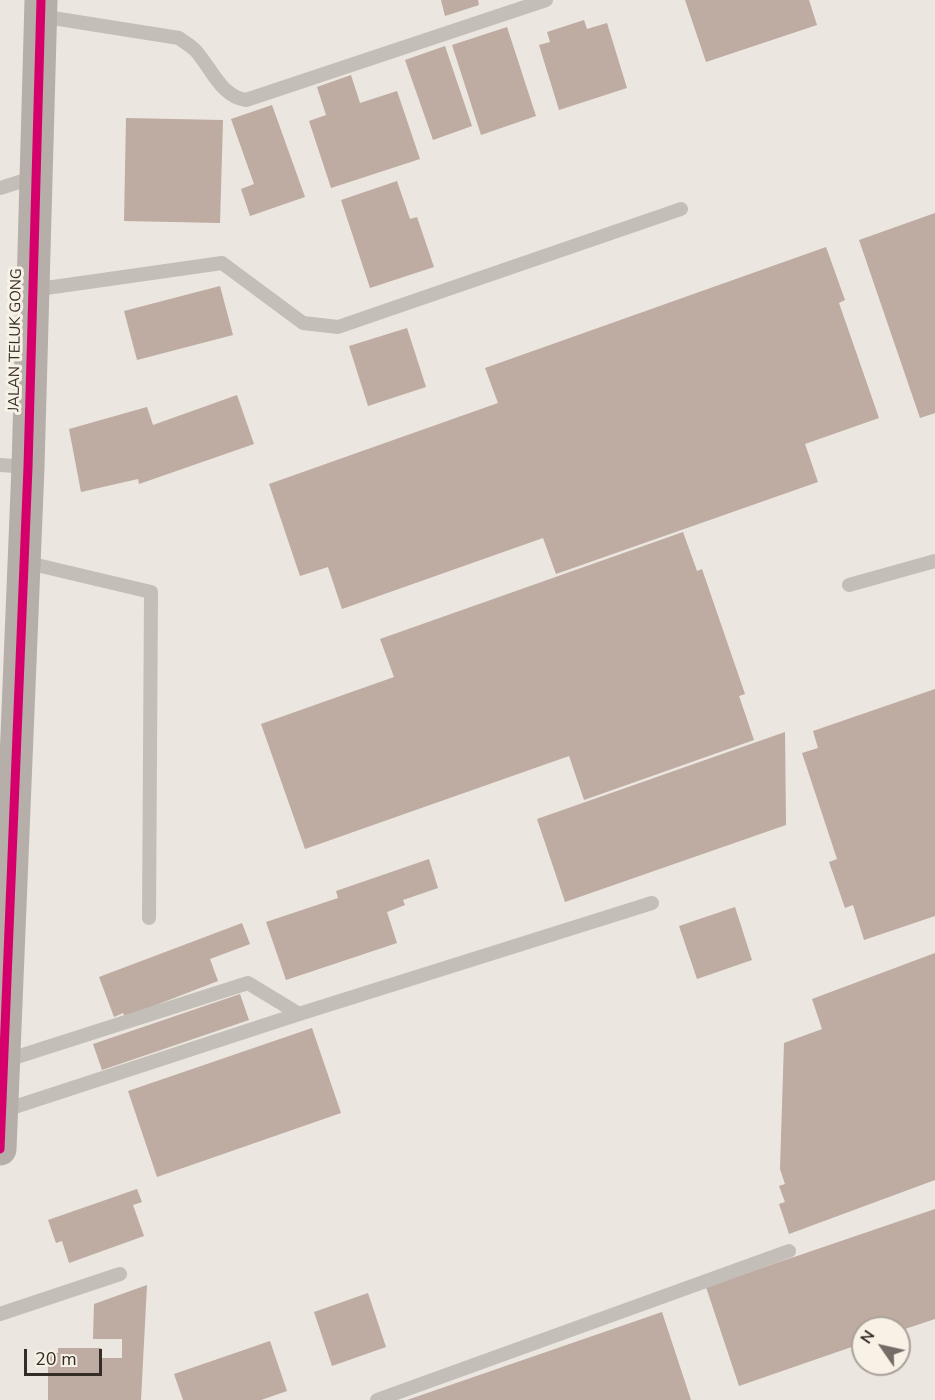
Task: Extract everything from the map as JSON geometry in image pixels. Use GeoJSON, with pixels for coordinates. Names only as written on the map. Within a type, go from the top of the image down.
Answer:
{"type":"FeatureCollection","features":[{"type":"Feature","properties":{"kind":"street","name":"JALAN TELUK GONG"},"geometry":{"type":"LineString","coordinates":[[0,1149],[14,698],[24,562],[14,466],[32,290],[40,8]]}},
{"type":"Feature","properties":{"kind":"lane"},"geometry":{"type":"LineString","coordinates":[[40,8],[179,38],[194,48],[228,93],[236,99],[246,100],[546,0]]}},
{"type":"Feature","properties":{"kind":"lane"},"geometry":{"type":"LineString","coordinates":[[0,188],[35,177]]}},
{"type":"Feature","properties":{"kind":"lane"},"geometry":{"type":"LineString","coordinates":[[32,290],[222,263],[303,323],[338,327],[681,209]]}},
{"type":"Feature","properties":{"kind":"lane"},"geometry":{"type":"LineString","coordinates":[[849,585],[935,561]]}},
{"type":"Feature","properties":{"kind":"lane"},"geometry":{"type":"LineString","coordinates":[[24,562],[151,592],[149,918]]}},
{"type":"Feature","properties":{"kind":"lane"},"geometry":{"type":"LineString","coordinates":[[2,1111],[299,1014],[652,903]]}},
{"type":"Feature","properties":{"kind":"lane"},"geometry":{"type":"LineString","coordinates":[[3,1061],[248,984],[299,1014]]}},
{"type":"Feature","properties":{"kind":"lane"},"geometry":{"type":"LineString","coordinates":[[377,1400],[789,1251]]}},
{"type":"Feature","properties":{"kind":"lane"},"geometry":{"type":"LineString","coordinates":[[0,1314],[120,1274]]}},
{"type":"Feature","properties":{"kind":"building"},"geometry":{"type":"Polygon","coordinates":[[[441,0],[478,0],[479,5],[445,16],[441,0]]]}},
{"type":"Feature","properties":{"kind":"building"},"geometry":{"type":"Polygon","coordinates":[[[685,0],[809,0],[817,25],[706,62],[685,0]]]}},
{"type":"Feature","properties":{"kind":"building"},"geometry":{"type":"Polygon","coordinates":[[[584,20],[587,29],[607,23],[627,88],[559,110],[539,45],[550,42],[547,32],[584,20]]]}},
{"type":"Feature","properties":{"kind":"building"},"geometry":{"type":"Polygon","coordinates":[[[507,27],[536,116],[481,135],[452,45],[507,27]]]}},
{"type":"Feature","properties":{"kind":"building"},"geometry":{"type":"Polygon","coordinates":[[[445,46],[472,126],[433,140],[405,60],[445,46]]]}},
{"type":"Feature","properties":{"kind":"building"},"geometry":{"type":"Polygon","coordinates":[[[351,75],[360,103],[397,91],[420,159],[331,188],[309,121],[326,115],[317,87],[351,75]]]}},
{"type":"Feature","properties":{"kind":"building"},"geometry":{"type":"Polygon","coordinates":[[[272,105],[305,197],[250,216],[241,189],[254,184],[231,119],[272,105]]]}},
{"type":"Feature","properties":{"kind":"building"},"geometry":{"type":"Polygon","coordinates":[[[126,118],[223,120],[220,223],[124,221],[126,118]]]}},
{"type":"Feature","properties":{"kind":"building"},"geometry":{"type":"Polygon","coordinates":[[[397,181],[410,219],[417,217],[434,267],[370,288],[341,200],[397,181]]]}},
{"type":"Feature","properties":{"kind":"building"},"geometry":{"type":"Polygon","coordinates":[[[935,213],[935,413],[920,418],[859,240],[935,213]]]}},
{"type":"Feature","properties":{"kind":"building"},"geometry":{"type":"Polygon","coordinates":[[[826,247],[845,300],[839,303],[879,418],[805,444],[818,482],[556,574],[543,538],[342,609],[328,567],[300,576],[269,484],[498,403],[485,368],[826,247]]]}},
{"type":"Feature","properties":{"kind":"building"},"geometry":{"type":"Polygon","coordinates":[[[220,286],[233,335],[137,360],[124,311],[220,286]]]}},
{"type":"Feature","properties":{"kind":"building"},"geometry":{"type":"Polygon","coordinates":[[[407,328],[426,387],[368,406],[349,346],[407,328]]]}},
{"type":"Feature","properties":{"kind":"building"},"geometry":{"type":"Polygon","coordinates":[[[237,395],[254,444],[139,484],[138,479],[81,492],[69,429],[147,407],[153,425],[237,395]]]}},
{"type":"Feature","properties":{"kind":"building"},"geometry":{"type":"Polygon","coordinates":[[[683,532],[697,571],[702,569],[745,694],[739,696],[754,740],[584,800],[569,756],[305,849],[261,724],[394,677],[380,639],[683,532]]]}},
{"type":"Feature","properties":{"kind":"building"},"geometry":{"type":"Polygon","coordinates":[[[935,689],[935,916],[864,940],[853,905],[845,908],[829,862],[837,859],[802,753],[818,748],[813,731],[935,689]]]}},
{"type":"Feature","properties":{"kind":"building"},"geometry":{"type":"Polygon","coordinates":[[[785,732],[786,825],[565,902],[537,819],[785,732]]]}},
{"type":"Feature","properties":{"kind":"building"},"geometry":{"type":"Polygon","coordinates":[[[429,859],[438,888],[403,900],[405,905],[387,912],[397,943],[286,980],[266,922],[338,898],[336,891],[429,859]]]}},
{"type":"Feature","properties":{"kind":"building"},"geometry":{"type":"Polygon","coordinates":[[[735,907],[752,960],[697,979],[679,926],[735,907]]]}},
{"type":"Feature","properties":{"kind":"building"},"geometry":{"type":"Polygon","coordinates":[[[242,923],[250,944],[210,959],[218,981],[125,1017],[123,1013],[114,1017],[99,977],[242,923]]]}},
{"type":"Feature","properties":{"kind":"building"},"geometry":{"type":"Polygon","coordinates":[[[935,953],[935,1180],[789,1234],[779,1204],[785,1202],[779,1186],[785,1184],[780,1169],[784,1043],[822,1029],[812,999],[935,953]]]}},
{"type":"Feature","properties":{"kind":"building"},"geometry":{"type":"Polygon","coordinates":[[[240,994],[249,1020],[102,1070],[93,1044],[240,994]]]}},
{"type":"Feature","properties":{"kind":"building"},"geometry":{"type":"Polygon","coordinates":[[[312,1028],[341,1113],[157,1177],[128,1091],[312,1028]]]}},
{"type":"Feature","properties":{"kind":"building"},"geometry":{"type":"Polygon","coordinates":[[[137,1189],[142,1202],[133,1205],[144,1236],[69,1263],[62,1241],[56,1243],[48,1220],[137,1189]]]}},
{"type":"Feature","properties":{"kind":"building"},"geometry":{"type":"Polygon","coordinates":[[[935,1209],[935,1319],[911,1327],[911,1316],[851,1316],[851,1347],[739,1386],[706,1287],[935,1209]]]}},
{"type":"Feature","properties":{"kind":"building"},"geometry":{"type":"Polygon","coordinates":[[[147,1285],[141,1400],[48,1400],[48,1353],[58,1353],[58,1348],[101,1348],[100,1358],[122,1358],[122,1339],[93,1339],[94,1304],[147,1285]]]}},
{"type":"Feature","properties":{"kind":"building"},"geometry":{"type":"Polygon","coordinates":[[[368,1293],[386,1347],[332,1366],[314,1312],[368,1293]]]}},
{"type":"Feature","properties":{"kind":"building"},"geometry":{"type":"Polygon","coordinates":[[[662,1312],[691,1400],[407,1400],[662,1312]]]}},
{"type":"Feature","properties":{"kind":"building"},"geometry":{"type":"Polygon","coordinates":[[[270,1341],[287,1391],[261,1400],[183,1400],[174,1374],[270,1341]]]}},
{"type":"Feature","properties":{"kind":"cycle path"},"geometry":{"type":"LineString","coordinates":[[0,1149],[28,467],[41,0]]}}]}
